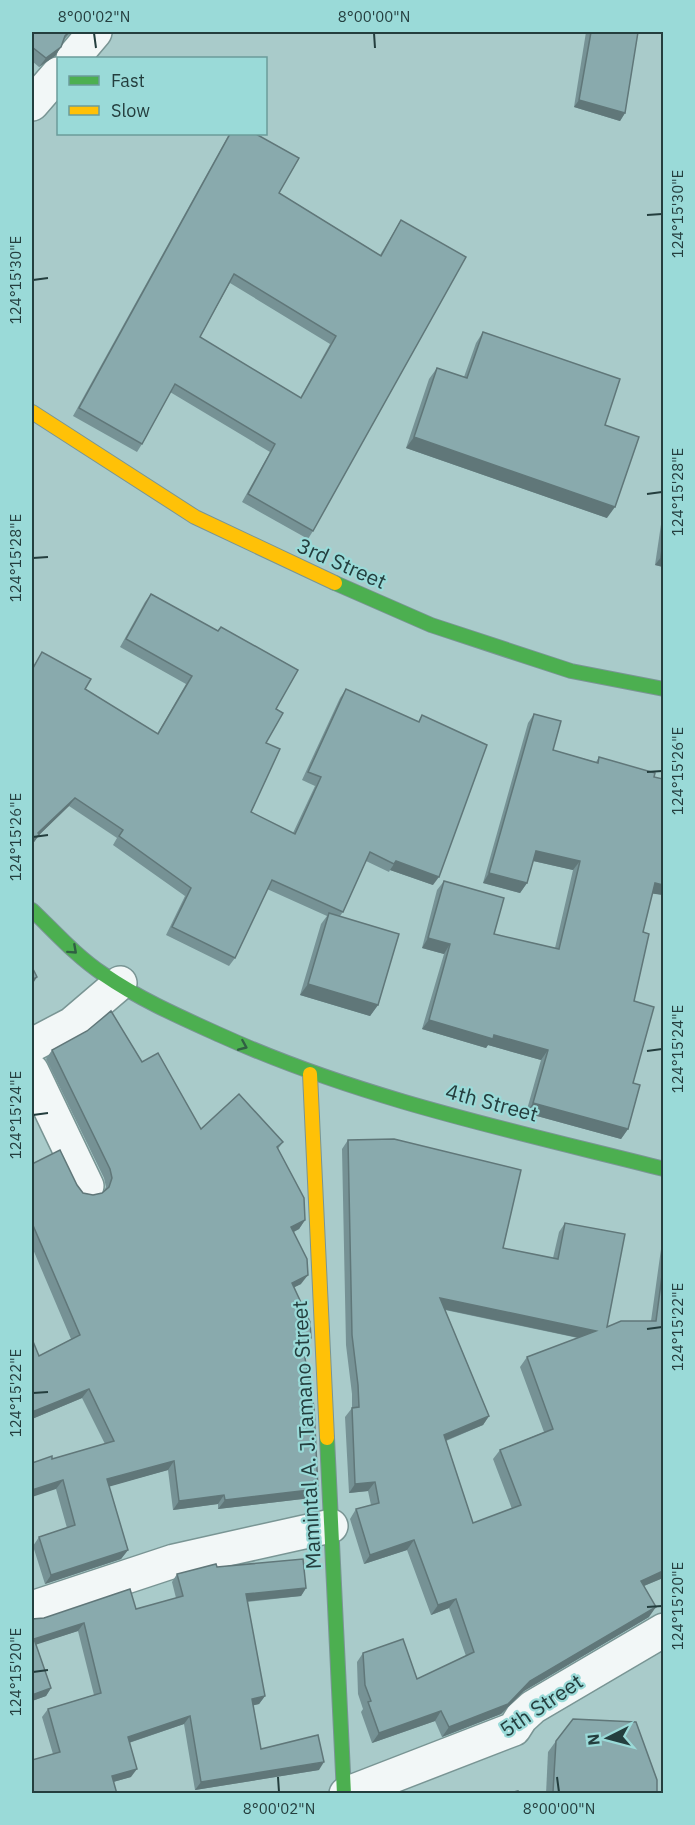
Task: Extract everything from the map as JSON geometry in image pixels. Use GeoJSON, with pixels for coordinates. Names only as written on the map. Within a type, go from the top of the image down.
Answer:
{"type":"FeatureCollection","features":[{"type":"Feature","properties":{"kind":"street"},"geometry":{"type":"LineString","coordinates":[[74,57],[95,32]]}},
{"type":"Feature","properties":{"kind":"street"},"geometry":{"type":"LineString","coordinates":[[32,104],[57,75]]}},
{"type":"Feature","properties":{"kind":"street","name":"3rd Street"},"geometry":{"type":"LineString","coordinates":[[32,412],[195,517],[297,567],[452,632],[571,672],[663,689]]}},
{"type":"Feature","properties":{"kind":"street","name":"4th Street"},"geometry":{"type":"LineString","coordinates":[[32,910],[78,955],[120,983],[223,1038],[310,1074],[663,1169]]}},
{"type":"Feature","properties":{"kind":"street"},"geometry":{"type":"LineString","coordinates":[[32,1045],[72,1024],[120,983]]}},
{"type":"Feature","properties":{"kind":"street"},"geometry":{"type":"LineString","coordinates":[[32,1071],[87,1186]]}},
{"type":"Feature","properties":{"kind":"street","name":"Mamintal A. J.Tamano Street"},"geometry":{"type":"LineString","coordinates":[[310,1074],[345,1794]]}},
{"type":"Feature","properties":{"kind":"street"},"geometry":{"type":"LineString","coordinates":[[32,1605],[174,1561],[331,1526]]}},
{"type":"Feature","properties":{"kind":"street","name":"5th Street"},"geometry":{"type":"LineString","coordinates":[[345,1794],[514,1729],[521,1718],[533,1707],[663,1630]]}},
{"type":"Feature","properties":{"kind":"building"},"geometry":{"type":"Polygon","coordinates":[[[32,32],[69,32],[61,47],[46,58],[32,47],[32,32]]]}},
{"type":"Feature","properties":{"kind":"building"},"geometry":{"type":"Polygon","coordinates":[[[591,32],[638,32],[625,113],[579,100],[591,32]]]}},
{"type":"Feature","properties":{"kind":"building"},"geometry":{"type":"Polygon","coordinates":[[[229,135],[258,135],[299,158],[279,193],[381,256],[401,220],[466,257],[313,531],[248,494],[275,444],[175,384],[142,444],[79,408],[229,135]],[[234,274],[200,337],[301,398],[336,336],[234,274]]]}},
{"type":"Feature","properties":{"kind":"building"},"geometry":{"type":"Polygon","coordinates":[[[483,332],[620,379],[605,425],[639,437],[615,507],[414,437],[437,368],[467,378],[483,332]]]}},
{"type":"Feature","properties":{"kind":"building"},"geometry":{"type":"Polygon","coordinates":[[[151,594],[218,631],[221,627],[298,670],[276,709],[283,713],[266,743],[280,749],[251,812],[295,834],[321,777],[308,772],[346,689],[419,722],[422,715],[487,745],[439,877],[396,861],[394,864],[370,852],[343,912],[272,880],[235,958],[172,927],[191,888],[119,836],[123,830],[75,798],[32,841],[32,670],[42,652],[91,679],[85,689],[158,734],[192,676],[126,639],[151,594]]]}},
{"type":"Feature","properties":{"kind":"building"},"geometry":{"type":"Polygon","coordinates":[[[534,714],[561,721],[553,750],[598,763],[599,757],[655,773],[654,777],[663,779],[663,885],[655,883],[643,932],[649,934],[634,1001],[654,1007],[633,1083],[640,1085],[628,1129],[533,1103],[548,1050],[494,1035],[493,1039],[429,1020],[450,944],[428,938],[444,881],[504,898],[494,934],[559,949],[580,861],[536,851],[527,883],[489,873],[534,714]]]}},
{"type":"Feature","properties":{"kind":"building"},"geometry":{"type":"Polygon","coordinates":[[[329,913],[399,934],[378,1005],[308,984],[329,913]]]}},
{"type":"Feature","properties":{"kind":"building"},"geometry":{"type":"Polygon","coordinates":[[[32,967],[37,977],[32,980],[32,967]]]}},
{"type":"Feature","properties":{"kind":"building"},"geometry":{"type":"Polygon","coordinates":[[[111,1011],[142,1062],[158,1053],[201,1129],[239,1094],[283,1142],[277,1147],[304,1198],[305,1220],[291,1227],[307,1259],[308,1275],[292,1283],[310,1322],[311,1338],[302,1342],[314,1407],[318,1489],[225,1500],[224,1495],[179,1501],[174,1461],[107,1479],[128,1550],[51,1575],[39,1537],[75,1525],[63,1480],[32,1490],[32,1463],[114,1441],[89,1389],[32,1412],[32,1339],[39,1356],[80,1335],[32,1223],[32,1164],[60,1150],[83,1193],[93,1195],[102,1193],[109,1187],[112,1178],[110,1169],[52,1050],[87,1031],[111,1011]]]}},
{"type":"Feature","properties":{"kind":"building"},"geometry":{"type":"Polygon","coordinates":[[[394,1139],[521,1170],[503,1248],[558,1259],[565,1223],[625,1234],[607,1327],[621,1321],[656,1321],[663,1268],[663,1571],[641,1581],[656,1607],[530,1681],[508,1704],[449,1727],[441,1711],[379,1733],[368,1702],[371,1701],[365,1685],[363,1653],[403,1639],[417,1679],[474,1652],[456,1599],[438,1605],[414,1540],[370,1555],[356,1509],[379,1503],[375,1482],[355,1484],[352,1408],[359,1407],[352,1335],[348,1140],[394,1139]],[[440,1298],[489,1416],[444,1435],[473,1523],[521,1505],[500,1450],[553,1429],[527,1357],[596,1331],[440,1298]]]}},
{"type":"Feature","properties":{"kind":"building"},"geometry":{"type":"Polygon","coordinates":[[[303,1559],[306,1588],[246,1594],[265,1696],[252,1699],[261,1749],[318,1735],[324,1762],[201,1782],[190,1716],[128,1737],[137,1769],[112,1776],[117,1794],[32,1794],[32,1760],[60,1752],[48,1709],[101,1693],[84,1623],[34,1639],[51,1688],[32,1695],[32,1619],[44,1618],[130,1589],[136,1609],[183,1596],[177,1574],[216,1564],[217,1567],[303,1559]]]}},
{"type":"Feature","properties":{"kind":"building"},"geometry":{"type":"Polygon","coordinates":[[[573,1719],[636,1722],[657,1780],[657,1794],[553,1792],[556,1741],[573,1719]]]}},
{"type":"Feature","properties":{"kind":"traffic: fast"},"geometry":{"type":"LineString","coordinates":[[335,583],[431,625],[571,671],[664,689]]}},
{"type":"Feature","properties":{"kind":"traffic: fast"},"geometry":{"type":"LineString","coordinates":[[32,910],[84,960],[117,983],[145,1000],[273,1058],[383,1096],[439,1112],[664,1169]]}},
{"type":"Feature","properties":{"kind":"traffic: fast"},"geometry":{"type":"LineString","coordinates":[[327,1438],[344,1794]]}},
{"type":"Feature","properties":{"kind":"traffic: slow"},"geometry":{"type":"LineString","coordinates":[[32,412],[195,517],[335,583]]}},
{"type":"Feature","properties":{"kind":"traffic: slow"},"geometry":{"type":"LineString","coordinates":[[310,1074],[327,1438]]}}]}
